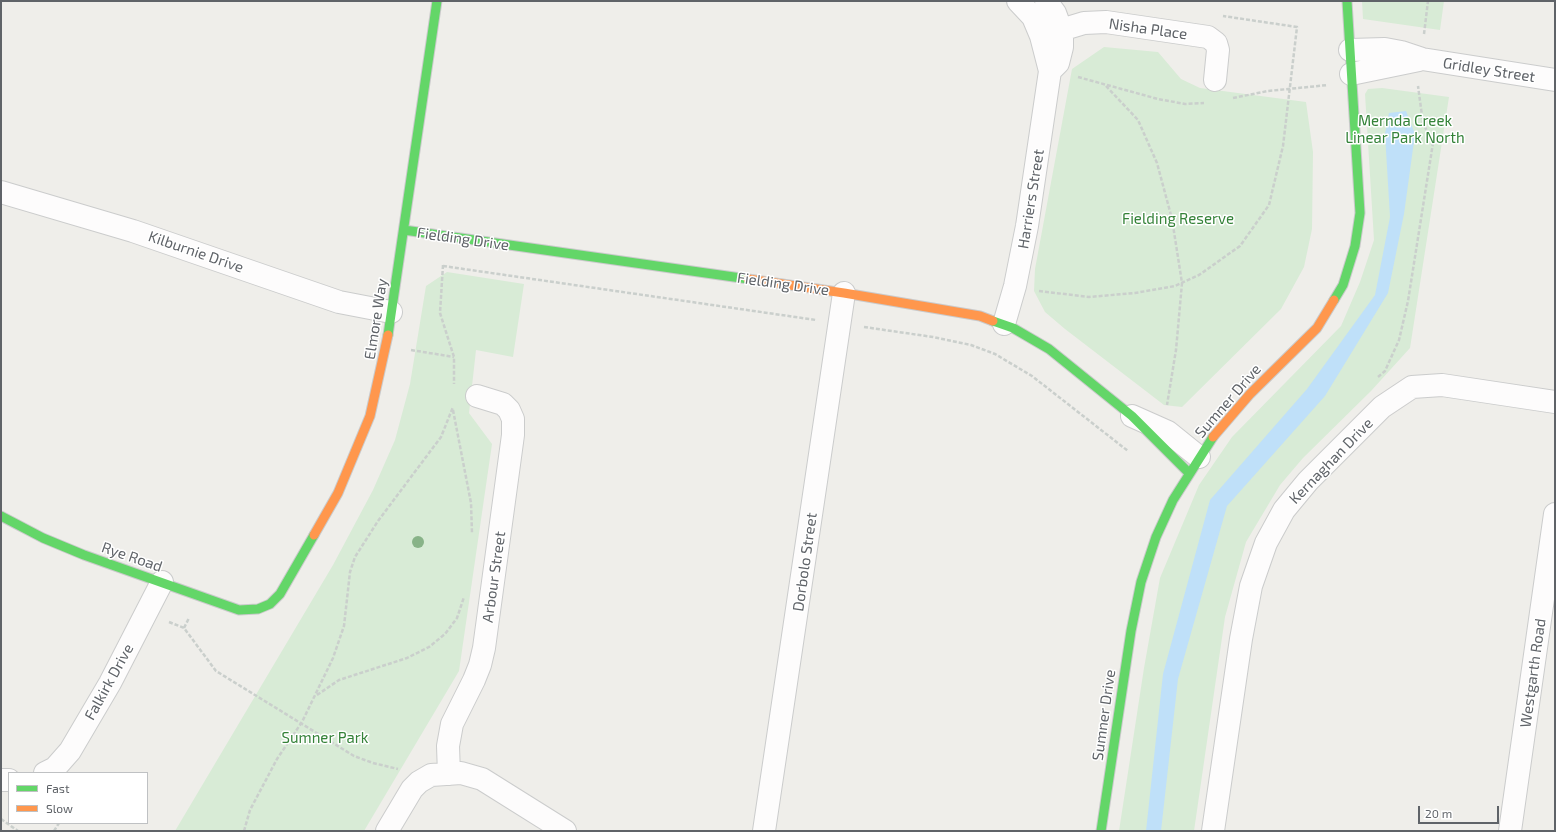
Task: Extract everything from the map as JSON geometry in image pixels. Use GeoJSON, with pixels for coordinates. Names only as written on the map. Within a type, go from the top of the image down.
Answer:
{"type":"FeatureCollection","features":[{"type":"Feature","properties":{"kind":"street","name":"Elmore Way"},"geometry":{"type":"LineString","coordinates":[[258,609],[270,604],[280,594],[338,493],[370,416],[386,346],[437,1]]}},
{"type":"Feature","properties":{"kind":"street","name":"Harriers Street"},"geometry":{"type":"LineString","coordinates":[[1004,324],[1015,286],[1027,226],[1050,71],[1058,63],[1062,47],[1051,33],[1032,18],[1018,1]]}},
{"type":"Feature","properties":{"kind":"street","name":"Harriers Street"},"geometry":{"type":"LineString","coordinates":[[1046,1],[1055,13],[1051,33]]}},
{"type":"Feature","properties":{"kind":"street","name":"Sumner Drive"},"geometry":{"type":"LineString","coordinates":[[1101,831],[1131,631],[1142,582],[1156,537],[1173,500],[1207,445],[1250,394],[1317,328],[1343,285],[1355,246],[1360,213],[1347,1]]}},
{"type":"Feature","properties":{"kind":"street","name":"Nisha Place"},"geometry":{"type":"LineString","coordinates":[[1051,33],[1084,23],[1106,22],[1208,37],[1216,43],[1218,50],[1215,80]]}},
{"type":"Feature","properties":{"kind":"street","name":"Gridley Street"},"geometry":{"type":"LineString","coordinates":[[1350,50],[1385,49],[1401,52],[1422,59],[1555,80]]}},
{"type":"Feature","properties":{"kind":"street","name":"Gridley Street"},"geometry":{"type":"LineString","coordinates":[[1351,74],[1422,59]]}},
{"type":"Feature","properties":{"kind":"street","name":"Kilburnie Drive"},"geometry":{"type":"LineString","coordinates":[[1,192],[133,231],[339,302],[391,312]]}},
{"type":"Feature","properties":{"kind":"street","name":"Fielding Drive"},"geometry":{"type":"LineString","coordinates":[[404,230],[844,293],[974,314],[1004,324],[1049,349],[1132,416],[1168,432],[1194,465]]}},
{"type":"Feature","properties":{"kind":"street","name":"Dorbolo Street"},"geometry":{"type":"LineString","coordinates":[[764,831],[844,293]]}},
{"type":"Feature","properties":{"kind":"street","name":"Kernaghan Drive"},"geometry":{"type":"LineString","coordinates":[[1213,831],[1241,639],[1251,586],[1266,543],[1284,510],[1308,481],[1382,407],[1412,387],[1442,386],[1555,402]]}},
{"type":"Feature","properties":{"kind":"street","name":"Arbour Street"},"geometry":{"type":"LineString","coordinates":[[449,774],[448,746],[452,724],[480,666],[484,648],[513,435],[513,419],[509,410],[503,404],[477,396]]}},
{"type":"Feature","properties":{"kind":"street","name":"Westgarth Road"},"geometry":{"type":"LineString","coordinates":[[1510,831],[1555,514]]}},
{"type":"Feature","properties":{"kind":"street","name":"Rye Road"},"geometry":{"type":"LineString","coordinates":[[1,516],[43,538],[239,610],[258,609]]}},
{"type":"Feature","properties":{"kind":"street","name":"Falkirk Drive"},"geometry":{"type":"LineString","coordinates":[[47,772],[55,768],[70,751],[110,683],[162,582]]}},
{"type":"Feature","properties":{"kind":"street"},"geometry":{"type":"LineString","coordinates":[[387,831],[412,789],[419,782],[431,775],[462,773],[482,780],[564,831]]}},
{"type":"Feature","properties":{"kind":"path"},"geometry":{"type":"LineString","coordinates":[[1375,380],[1385,371],[1399,340],[1408,301],[1433,143],[1423,123],[1418,82],[1428,1]]}},
{"type":"Feature","properties":{"kind":"path"},"geometry":{"type":"LineString","coordinates":[[1015,286],[1063,295],[1089,297],[1148,291],[1175,286],[1199,275],[1240,246],[1269,205],[1282,146],[1291,88]]}},
{"type":"Feature","properties":{"kind":"path"},"geometry":{"type":"LineString","coordinates":[[445,236],[440,313],[454,357],[454,387]]}},
{"type":"Feature","properties":{"kind":"path"},"geometry":{"type":"LineString","coordinates":[[386,346],[454,357]]}},
{"type":"Feature","properties":{"kind":"path"},"geometry":{"type":"LineString","coordinates":[[244,831],[250,810],[277,759],[302,722],[333,658],[344,626],[350,572],[355,557],[378,521],[441,437],[453,409],[454,402]]}},
{"type":"Feature","properties":{"kind":"path"},"geometry":{"type":"LineString","coordinates":[[453,409],[471,503],[472,538]]}},
{"type":"Feature","properties":{"kind":"path"},"geometry":{"type":"LineString","coordinates":[[316,695],[339,680],[407,658],[429,647],[445,634],[457,618],[465,595]]}},
{"type":"Feature","properties":{"kind":"path"},"geometry":{"type":"LineString","coordinates":[[147,612],[184,628],[216,671],[302,722],[354,756],[373,763],[392,766],[403,771],[419,782]]}},
{"type":"Feature","properties":{"kind":"path"},"geometry":{"type":"LineString","coordinates":[[8,824],[18,831]]}},
{"type":"Feature","properties":{"kind":"green space"},"geometry":{"type":"Polygon","coordinates":[[[1362,1],[1444,1],[1440,30],[1363,19],[1362,1]]]}},
{"type":"Feature","properties":{"kind":"green space","name":"Fielding Reserve"},"geometry":{"type":"Polygon","coordinates":[[[1104,47],[1158,52],[1181,79],[1200,88],[1306,102],[1313,152],[1312,229],[1304,267],[1281,309],[1182,407],[1164,405],[1065,329],[1045,312],[1034,291],[1035,269],[1072,69],[1104,47]]]}},
{"type":"Feature","properties":{"kind":"green space","name":"Mernda Creek Linear Park North"},"geometry":{"type":"Polygon","coordinates":[[[1382,88],[1449,97],[1410,348],[1371,391],[1303,458],[1280,485],[1246,542],[1225,617],[1194,831],[1119,831],[1144,668],[1160,578],[1199,485],[1232,437],[1341,326],[1360,282],[1374,240],[1365,94],[1368,89],[1382,88]]]}},
{"type":"Feature","properties":{"kind":"green space","name":"Sumner Park"},"geometry":{"type":"Polygon","coordinates":[[[447,272],[524,284],[513,357],[476,350],[469,413],[492,444],[459,671],[364,831],[175,831],[333,565],[373,490],[395,440],[410,384],[426,286],[447,272]]]}},
{"type":"Feature","properties":{"kind":"water"},"geometry":{"type":"Polygon","coordinates":[[[1406,111],[1415,134],[1404,214],[1388,293],[1325,396],[1227,506],[1178,679],[1161,831],[1146,831],[1163,674],[1210,500],[1307,389],[1375,295],[1390,217],[1385,134],[1389,113],[1406,111]]]}},
{"type":"Feature","properties":{"kind":"traffic: fast"},"geometry":{"type":"LineString","coordinates":[[388,335],[437,1]]}},
{"type":"Feature","properties":{"kind":"traffic: fast"},"geometry":{"type":"LineString","coordinates":[[1334,300],[1343,285],[1355,246],[1360,213],[1347,1]]}},
{"type":"Feature","properties":{"kind":"traffic: fast"},"geometry":{"type":"LineString","coordinates":[[404,230],[748,279]]}},
{"type":"Feature","properties":{"kind":"traffic: fast"},"geometry":{"type":"LineString","coordinates":[[993,321],[1013,328],[1049,349],[1132,416],[1189,473]]}},
{"type":"Feature","properties":{"kind":"traffic: fast"},"geometry":{"type":"LineString","coordinates":[[1101,831],[1131,631],[1141,582],[1156,537],[1173,500],[1213,437]]}},
{"type":"Feature","properties":{"kind":"traffic: fast"},"geometry":{"type":"LineString","coordinates":[[1,516],[43,538],[84,555],[239,610],[258,609],[270,604],[280,594],[314,535]]}},
{"type":"Feature","properties":{"kind":"traffic: slow"},"geometry":{"type":"LineString","coordinates":[[748,279],[844,293],[980,316],[993,321]]}},
{"type":"Feature","properties":{"kind":"traffic: slow"},"geometry":{"type":"LineString","coordinates":[[1213,437],[1250,394],[1317,328],[1334,300]]}},
{"type":"Feature","properties":{"kind":"traffic: slow"},"geometry":{"type":"LineString","coordinates":[[314,535],[338,493],[370,416],[388,335]]}}]}
